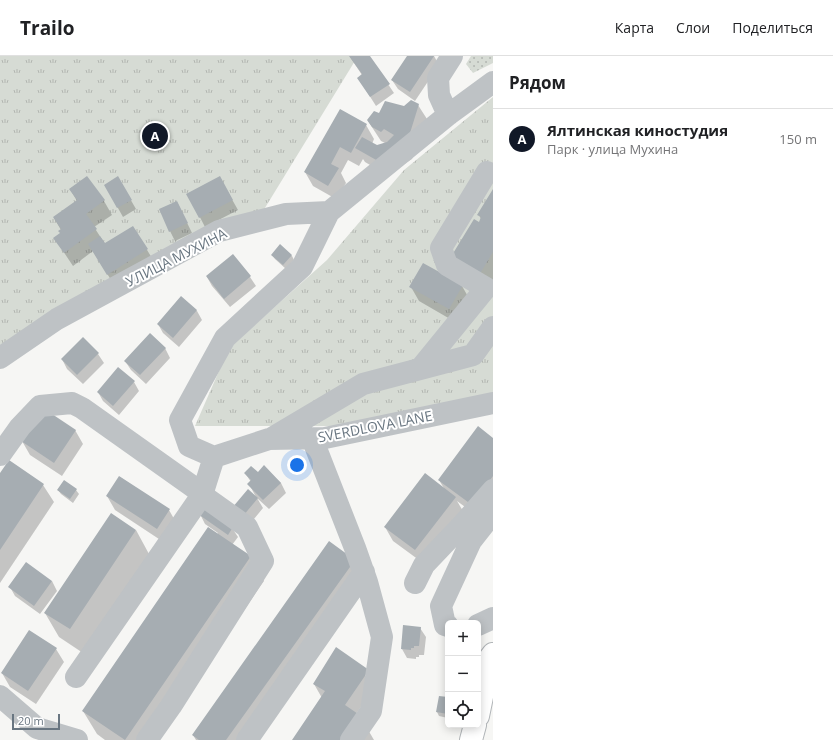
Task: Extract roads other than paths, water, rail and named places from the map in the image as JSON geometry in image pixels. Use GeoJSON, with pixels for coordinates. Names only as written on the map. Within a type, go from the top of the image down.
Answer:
{"type":"FeatureCollection","features":[{"type":"Feature","properties":{"kind":"main road"},"geometry":{"type":"LineString","coordinates":[[481,702],[490,658],[493,654]]}},
{"type":"Feature","properties":{"kind":"main road"},"geometry":{"type":"LineString","coordinates":[[471,740],[474,728]]}},
{"type":"Feature","properties":{"kind":"street"},"geometry":{"type":"LineString","coordinates":[[448,114],[439,95],[438,78],[452,56]]}},
{"type":"Feature","properties":{"kind":"street"},"geometry":{"type":"LineString","coordinates":[[76,677],[202,495],[214,458],[189,446],[180,420],[225,338],[302,267],[329,212],[448,114],[493,82]]}},
{"type":"Feature","properties":{"kind":"street"},"geometry":{"type":"LineString","coordinates":[[420,369],[490,283],[447,265],[441,248],[486,172]]}},
{"type":"Feature","properties":{"kind":"street","name":"УЛИЦА МУХИНА"},"geometry":{"type":"LineString","coordinates":[[0,358],[57,319],[219,232],[286,214],[329,212]]}},
{"type":"Feature","properties":{"kind":"street"},"geometry":{"type":"LineString","coordinates":[[269,440],[363,384],[473,355],[493,327]]}},
{"type":"Feature","properties":{"kind":"street"},"geometry":{"type":"LineString","coordinates":[[0,454],[20,427],[40,406],[72,403],[82,408],[247,527],[263,561],[171,706],[147,740]]}},
{"type":"Feature","properties":{"kind":"street","name":"SVERDLOVA LANE"},"geometry":{"type":"LineString","coordinates":[[214,458],[269,440],[325,438],[493,403]]}},
{"type":"Feature","properties":{"kind":"street"},"geometry":{"type":"LineString","coordinates":[[312,438],[356,548],[382,637],[371,711],[351,740]]}},
{"type":"Feature","properties":{"kind":"street"},"geometry":{"type":"LineString","coordinates":[[415,583],[424,565],[493,490]]}},
{"type":"Feature","properties":{"kind":"street"},"geometry":{"type":"LineString","coordinates":[[445,625],[441,606],[471,541],[493,513]]}},
{"type":"Feature","properties":{"kind":"street"},"geometry":{"type":"LineString","coordinates":[[247,740],[364,572]]}},
{"type":"Feature","properties":{"kind":"street"},"geometry":{"type":"LineString","coordinates":[[481,624],[493,618]]}},
{"type":"Feature","properties":{"kind":"street"},"geometry":{"type":"LineString","coordinates":[[0,696],[37,728],[77,740]]}},
{"type":"Feature","properties":{"kind":"place","name":"Ялтинская киностудия"},"geometry":{"type":"Point","coordinates":[155,136]}}]}
